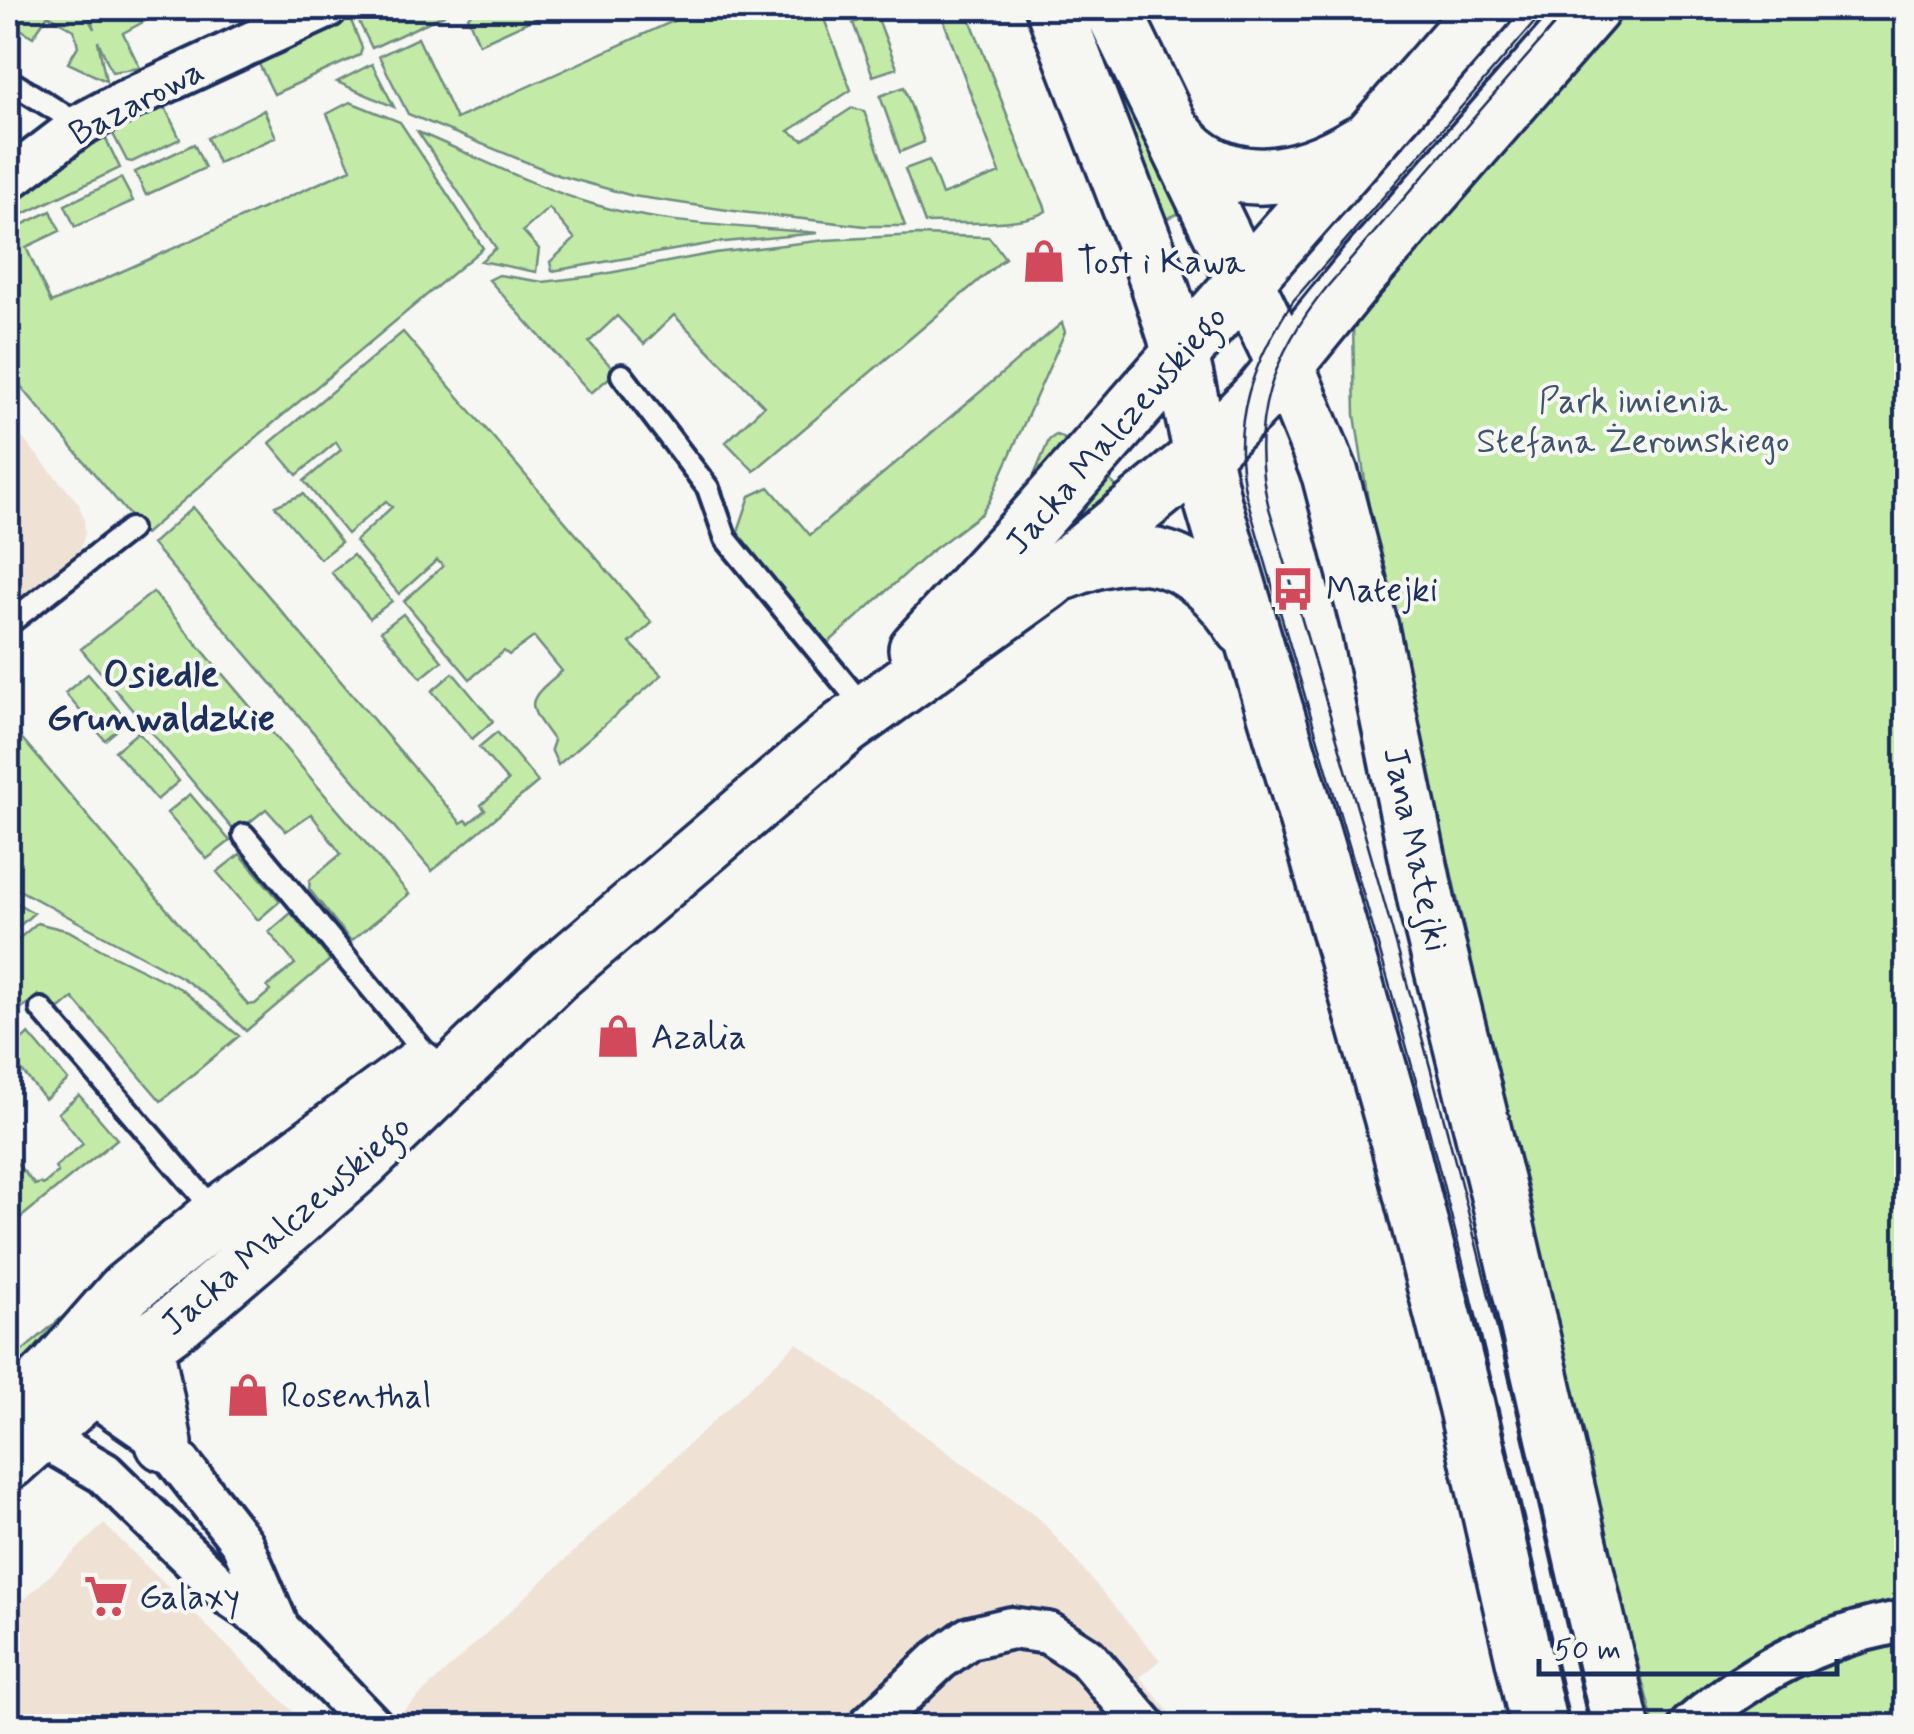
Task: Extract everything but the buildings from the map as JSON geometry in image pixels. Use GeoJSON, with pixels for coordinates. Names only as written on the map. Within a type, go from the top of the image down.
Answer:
{"type":"FeatureCollection","features":[{"type":"Feature","properties":{"kind":"street","name":"Bazarowa"},"geometry":{"type":"LineString","coordinates":[[8,180],[80,125],[326,8]]}},
{"type":"Feature","properties":{"kind":"street"},"geometry":{"type":"LineString","coordinates":[[1054,8],[1152,263],[1181,354],[1202,455],[1257,655],[1392,1116],[1466,1405],[1539,1726]]}},
{"type":"Feature","properties":{"kind":"street","name":"Jana Matejki"},"geometry":{"type":"LineString","coordinates":[[1112,8],[1286,366],[1330,474],[1370,628],[1416,857],[1622,1726]]}},
{"type":"Feature","properties":{"kind":"street","name":"Jacka Malczewskiego"},"geometry":{"type":"LineString","coordinates":[[853,717],[1013,545],[1486,8]]}},
{"type":"Feature","properties":{"kind":"street","name":"Jacka Malczewskiego"},"geometry":{"type":"LineString","coordinates":[[1046,583],[1202,455],[1243,414],[1356,277],[1592,8]]}},
{"type":"Feature","properties":{"kind":"street","name":"Jacka Malczewskiego"},"geometry":{"type":"LineString","coordinates":[[1170,126],[1188,148],[1212,165],[1260,177],[1317,165],[1366,139],[1380,126]]}},
{"type":"Feature","properties":{"kind":"street","name":"Jacka Malczewskiego"},"geometry":{"type":"LineString","coordinates":[[14,1427],[72,1380],[145,1344],[179,1320],[362,1160],[553,976],[853,717],[1046,583],[1098,559],[1134,554],[1166,559],[1201,578],[1224,601],[1257,655]]}},
{"type":"Feature","properties":{"kind":"street","name":"Jacka Malczewskiego"},"geometry":{"type":"LineString","coordinates":[[72,1380],[126,1290],[218,1215],[430,1059],[553,976]]}},
{"type":"Feature","properties":{"kind":"street"},"geometry":{"type":"LineString","coordinates":[[145,1344],[164,1443]]}},
{"type":"Feature","properties":{"kind":"street"},"geometry":{"type":"LineString","coordinates":[[72,1380],[164,1443],[242,1543],[278,1628]]}},
{"type":"Feature","properties":{"kind":"street"},"geometry":{"type":"LineString","coordinates":[[14,1427],[104,1473],[230,1596],[278,1628],[372,1726]]}},
{"type":"Feature","properties":{"kind":"street"},"geometry":{"type":"LineString","coordinates":[[1690,1726],[1776,1664],[1857,1633],[1906,1621]]}},
{"type":"Feature","properties":{"kind":"street"},"geometry":{"type":"LineString","coordinates":[[870,1726],[939,1660],[970,1638],[1011,1628],[1048,1633],[1087,1658],[1145,1726]]}},
{"type":"Feature","properties":{"kind":"lane"},"geometry":{"type":"LineString","coordinates":[[8,80],[80,125]]}},
{"type":"Feature","properties":{"kind":"lane"},"geometry":{"type":"LineString","coordinates":[[622,375],[708,488],[726,539],[853,717]]}},
{"type":"Feature","properties":{"kind":"lane"},"geometry":{"type":"LineString","coordinates":[[8,624],[130,528]]}},
{"type":"Feature","properties":{"kind":"lane"},"geometry":{"type":"LineString","coordinates":[[244,835],[430,1059]]}},
{"type":"Feature","properties":{"kind":"lane"},"geometry":{"type":"LineString","coordinates":[[41,1010],[218,1215]]}},
{"type":"Feature","properties":{"kind":"shaded area"},"geometry":{"type":"Polygon","coordinates":[[[8,421],[79,504],[85,533],[80,550],[8,610],[8,421]]]}},
{"type":"Feature","properties":{"kind":"shaded area"},"geometry":{"type":"Polygon","coordinates":[[[797,1343],[1041,1520],[1160,1660],[1140,1677],[1181,1726],[387,1726],[797,1343]]]}},
{"type":"Feature","properties":{"kind":"shaded area","name":"Galaxy"},"geometry":{"type":"Polygon","coordinates":[[[104,1524],[308,1726],[8,1726],[8,1615],[104,1524]]]}},
{"type":"Feature","properties":{"kind":"green space"},"geometry":{"type":"Polygon","coordinates":[[[8,8],[83,8],[94,29],[88,8],[169,8],[123,33],[140,68],[112,72],[98,41],[106,81],[68,63],[78,46],[74,30],[48,15],[33,37],[8,21],[8,8]]]}},
{"type":"Feature","properties":{"kind":"green space"},"geometry":{"type":"Polygon","coordinates":[[[375,8],[440,8],[444,15],[372,48],[356,16],[375,8]]]}},
{"type":"Feature","properties":{"kind":"green space"},"geometry":{"type":"Polygon","coordinates":[[[482,8],[533,8],[538,17],[479,44],[468,17],[482,8]]]}},
{"type":"Feature","properties":{"kind":"green space"},"geometry":{"type":"Polygon","coordinates":[[[702,8],[820,8],[851,90],[789,131],[803,140],[852,108],[864,111],[905,226],[865,226],[741,212],[633,196],[558,175],[408,114],[379,56],[418,38],[456,119],[702,8]]]}},
{"type":"Feature","properties":{"kind":"green space"},"geometry":{"type":"Polygon","coordinates":[[[939,8],[966,8],[1046,211],[1005,222],[925,223],[905,169],[929,160],[942,195],[1000,173],[939,8]]]}},
{"type":"Feature","properties":{"kind":"green space"},"geometry":{"type":"Polygon","coordinates":[[[1075,8],[1092,8],[1187,210],[1154,224],[1075,8]]]}},
{"type":"Feature","properties":{"kind":"green space","name":"Park imienia Stefana Żeromskiego"},"geometry":{"type":"Polygon","coordinates":[[[1619,8],[1906,8],[1906,1726],[1654,1726],[1589,1473],[1372,527],[1355,415],[1353,326],[1619,8]]]}},
{"type":"Feature","properties":{"kind":"green space"},"geometry":{"type":"Polygon","coordinates":[[[876,14],[897,68],[873,76],[853,23],[876,14]]]}},
{"type":"Feature","properties":{"kind":"green space"},"geometry":{"type":"Polygon","coordinates":[[[350,18],[362,48],[360,55],[274,94],[258,62],[350,18]]]}},
{"type":"Feature","properties":{"kind":"green space"},"geometry":{"type":"Polygon","coordinates":[[[372,64],[394,107],[337,82],[372,64]]]}},
{"type":"Feature","properties":{"kind":"green space"},"geometry":{"type":"Polygon","coordinates":[[[904,87],[924,142],[900,152],[880,96],[904,87]]]}},
{"type":"Feature","properties":{"kind":"green space"},"geometry":{"type":"Polygon","coordinates":[[[350,102],[400,122],[483,248],[145,534],[8,371],[8,237],[17,227],[51,211],[60,231],[26,247],[51,303],[351,169],[327,114],[350,102]]]}},
{"type":"Feature","properties":{"kind":"green space"},"geometry":{"type":"Polygon","coordinates":[[[164,105],[180,139],[127,161],[111,130],[164,105]]]}},
{"type":"Feature","properties":{"kind":"green space"},"geometry":{"type":"Polygon","coordinates":[[[264,110],[276,137],[218,163],[207,138],[264,110]]]}},
{"type":"Feature","properties":{"kind":"green space"},"geometry":{"type":"Polygon","coordinates":[[[418,132],[551,190],[623,212],[678,221],[818,233],[714,243],[552,271],[550,262],[575,239],[549,208],[523,231],[539,249],[536,272],[481,261],[496,248],[418,132]]]}},
{"type":"Feature","properties":{"kind":"green space"},"geometry":{"type":"Polygon","coordinates":[[[104,135],[120,168],[11,220],[8,217],[8,208],[104,135]]]}},
{"type":"Feature","properties":{"kind":"green space"},"geometry":{"type":"Polygon","coordinates":[[[194,144],[205,168],[146,195],[135,172],[194,144]]]}},
{"type":"Feature","properties":{"kind":"green space"},"geometry":{"type":"Polygon","coordinates":[[[121,178],[133,201],[75,227],[65,205],[121,178]]]}},
{"type":"Feature","properties":{"kind":"green space"},"geometry":{"type":"Polygon","coordinates":[[[917,235],[989,237],[1005,258],[754,471],[726,442],[764,406],[674,315],[644,344],[617,316],[589,342],[616,372],[591,393],[489,280],[499,275],[543,282],[715,253],[826,240],[917,235]]]}},
{"type":"Feature","properties":{"kind":"green space"},"geometry":{"type":"Polygon","coordinates":[[[1062,323],[1065,332],[981,514],[929,553],[827,644],[737,534],[750,496],[769,487],[810,535],[1062,323]]]}},
{"type":"Feature","properties":{"kind":"green space"},"geometry":{"type":"Polygon","coordinates":[[[403,332],[652,623],[630,643],[662,675],[558,765],[551,749],[554,741],[533,703],[562,671],[534,637],[509,655],[504,651],[470,679],[404,601],[443,566],[437,560],[399,594],[355,541],[392,507],[386,501],[347,534],[304,481],[341,450],[336,442],[297,475],[270,443],[403,332]]]}},
{"type":"Feature","properties":{"kind":"green space"},"geometry":{"type":"Polygon","coordinates":[[[1056,435],[1072,447],[1022,504],[1049,440],[1056,435]]]}},
{"type":"Feature","properties":{"kind":"green space"},"geometry":{"type":"Polygon","coordinates":[[[1103,474],[1121,491],[1035,563],[1103,474]]]}},
{"type":"Feature","properties":{"kind":"green space"},"geometry":{"type":"Polygon","coordinates":[[[303,494],[341,542],[320,559],[275,506],[303,494]]]}},
{"type":"Feature","properties":{"kind":"green space"},"geometry":{"type":"Polygon","coordinates":[[[193,507],[461,823],[469,823],[485,810],[481,805],[508,781],[479,747],[497,732],[538,782],[432,871],[152,544],[193,507]]]}},
{"type":"Feature","properties":{"kind":"green space"},"geometry":{"type":"Polygon","coordinates":[[[353,555],[392,601],[370,618],[331,572],[353,555]]]}},
{"type":"Feature","properties":{"kind":"green space"},"geometry":{"type":"Polygon","coordinates":[[[153,592],[409,894],[351,941],[309,889],[310,880],[341,854],[311,814],[286,831],[266,809],[236,833],[81,649],[153,592]]]}},
{"type":"Feature","properties":{"kind":"green space"},"geometry":{"type":"Polygon","coordinates":[[[403,614],[442,661],[421,678],[381,631],[403,614]]]}},
{"type":"Feature","properties":{"kind":"green space"},"geometry":{"type":"Polygon","coordinates":[[[453,673],[493,721],[472,739],[432,691],[453,673]]]}},
{"type":"Feature","properties":{"kind":"green space"},"geometry":{"type":"Polygon","coordinates":[[[88,674],[128,721],[105,740],[65,693],[88,674]]]}},
{"type":"Feature","properties":{"kind":"green space"},"geometry":{"type":"Polygon","coordinates":[[[8,722],[248,1005],[270,991],[267,987],[295,964],[269,932],[291,913],[330,960],[246,1031],[216,1002],[182,978],[8,884],[8,722]]]}},
{"type":"Feature","properties":{"kind":"green space"},"geometry":{"type":"Polygon","coordinates":[[[138,732],[179,781],[157,800],[115,751],[138,732]]]}},
{"type":"Feature","properties":{"kind":"green space"},"geometry":{"type":"Polygon","coordinates":[[[190,794],[230,841],[207,859],[167,813],[190,794]]]}},
{"type":"Feature","properties":{"kind":"green space"},"geometry":{"type":"Polygon","coordinates":[[[240,854],[280,901],[258,920],[217,872],[240,854]]]}},
{"type":"Feature","properties":{"kind":"green space"},"geometry":{"type":"Polygon","coordinates":[[[8,898],[34,913],[8,936],[8,898]]]}},
{"type":"Feature","properties":{"kind":"green space"},"geometry":{"type":"Polygon","coordinates":[[[37,923],[69,931],[181,989],[239,1036],[161,1101],[73,998],[55,1013],[38,995],[22,1008],[8,991],[8,948],[37,923]]]}},
{"type":"Feature","properties":{"kind":"green space"},"geometry":{"type":"Polygon","coordinates":[[[29,1034],[68,1080],[45,1099],[8,1054],[29,1034]]]}},
{"type":"Feature","properties":{"kind":"green space"},"geometry":{"type":"Polygon","coordinates":[[[79,1095],[117,1139],[8,1228],[8,1153],[35,1185],[43,1185],[58,1172],[55,1167],[83,1144],[58,1113],[79,1095]]]}},
{"type":"Feature","properties":{"kind":"green space"},"geometry":{"type":"Polygon","coordinates":[[[87,1299],[8,1376],[8,1363],[87,1299]]]}},
{"type":"Feature","properties":{"kind":"tram line"},"geometry":{"type":"LineString","coordinates":[[1547,8],[1293,301],[1256,370],[1248,393],[1241,442],[1246,495],[1435,1152],[1571,1726]]}},
{"type":"Feature","properties":{"kind":"tram line"},"geometry":{"type":"LineString","coordinates":[[1569,8],[1308,312],[1279,363],[1263,418],[1261,446],[1269,508],[1455,1161],[1589,1726]]}},
{"type":"Feature","properties":{"kind":"place","name":"Tost i Kawa"},"geometry":{"type":"Point","coordinates":[1044,261]}},
{"type":"Feature","properties":{"kind":"place","name":"Matejki"},"geometry":{"type":"Point","coordinates":[1293,589]}},
{"type":"Feature","properties":{"kind":"place","name":"Azalia"},"geometry":{"type":"Point","coordinates":[618,1036]}},
{"type":"Feature","properties":{"kind":"place","name":"Rosenthal"},"geometry":{"type":"Point","coordinates":[248,1395]}},
{"type":"Feature","properties":{"kind":"place","name":"Galaxy"},"geometry":{"type":"Point","coordinates":[106,1596]}},
{"type":"Feature","properties":{"kind":"district","name":"Osiedle Grunwaldzkie"},"geometry":{"type":"Point","coordinates":[161,694]}}]}
